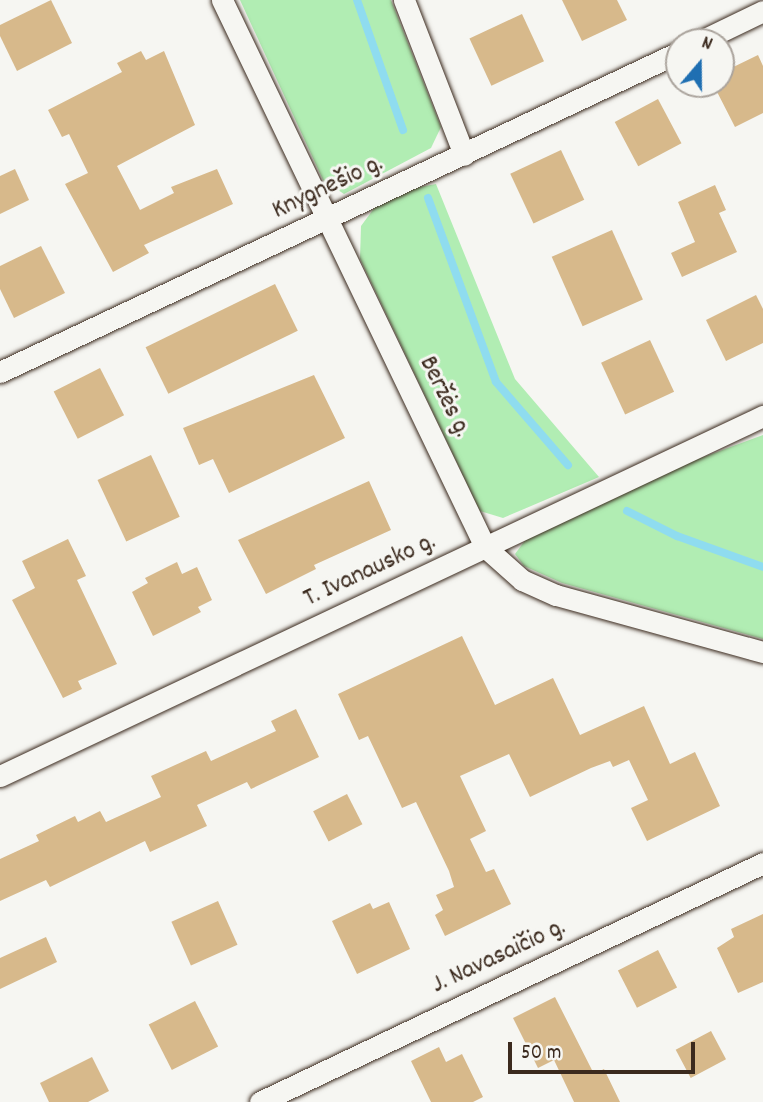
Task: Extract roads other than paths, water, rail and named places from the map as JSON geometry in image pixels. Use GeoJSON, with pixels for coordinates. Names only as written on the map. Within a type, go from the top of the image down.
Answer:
{"type":"FeatureCollection","features":[{"type":"Feature","properties":{"kind":"street","name":"Beržės g."},"geometry":{"type":"LineString","coordinates":[[222,0],[485,547],[523,580],[556,595],[763,652]]}},
{"type":"Feature","properties":{"kind":"street"},"geometry":{"type":"LineString","coordinates":[[404,0],[464,155]]}},
{"type":"Feature","properties":{"kind":"street"},"geometry":{"type":"LineString","coordinates":[[728,28],[763,11]]}},
{"type":"Feature","properties":{"kind":"street","name":"Knygnešio g."},"geometry":{"type":"LineString","coordinates":[[0,372],[665,59]]}},
{"type":"Feature","properties":{"kind":"street","name":"T. Ivanausko g."},"geometry":{"type":"LineString","coordinates":[[0,776],[763,416]]}},
{"type":"Feature","properties":{"kind":"street","name":"J. Navasaičio g."},"geometry":{"type":"LineString","coordinates":[[260,1102],[763,863]]}},
{"type":"Feature","properties":{"kind":"waterway"},"geometry":{"type":"LineString","coordinates":[[357,0],[403,130]]}},
{"type":"Feature","properties":{"kind":"waterway"},"geometry":{"type":"LineString","coordinates":[[428,198],[496,382],[568,465]]}},
{"type":"Feature","properties":{"kind":"waterway"},"geometry":{"type":"LineString","coordinates":[[627,511],[677,536],[763,567]]}}]}
